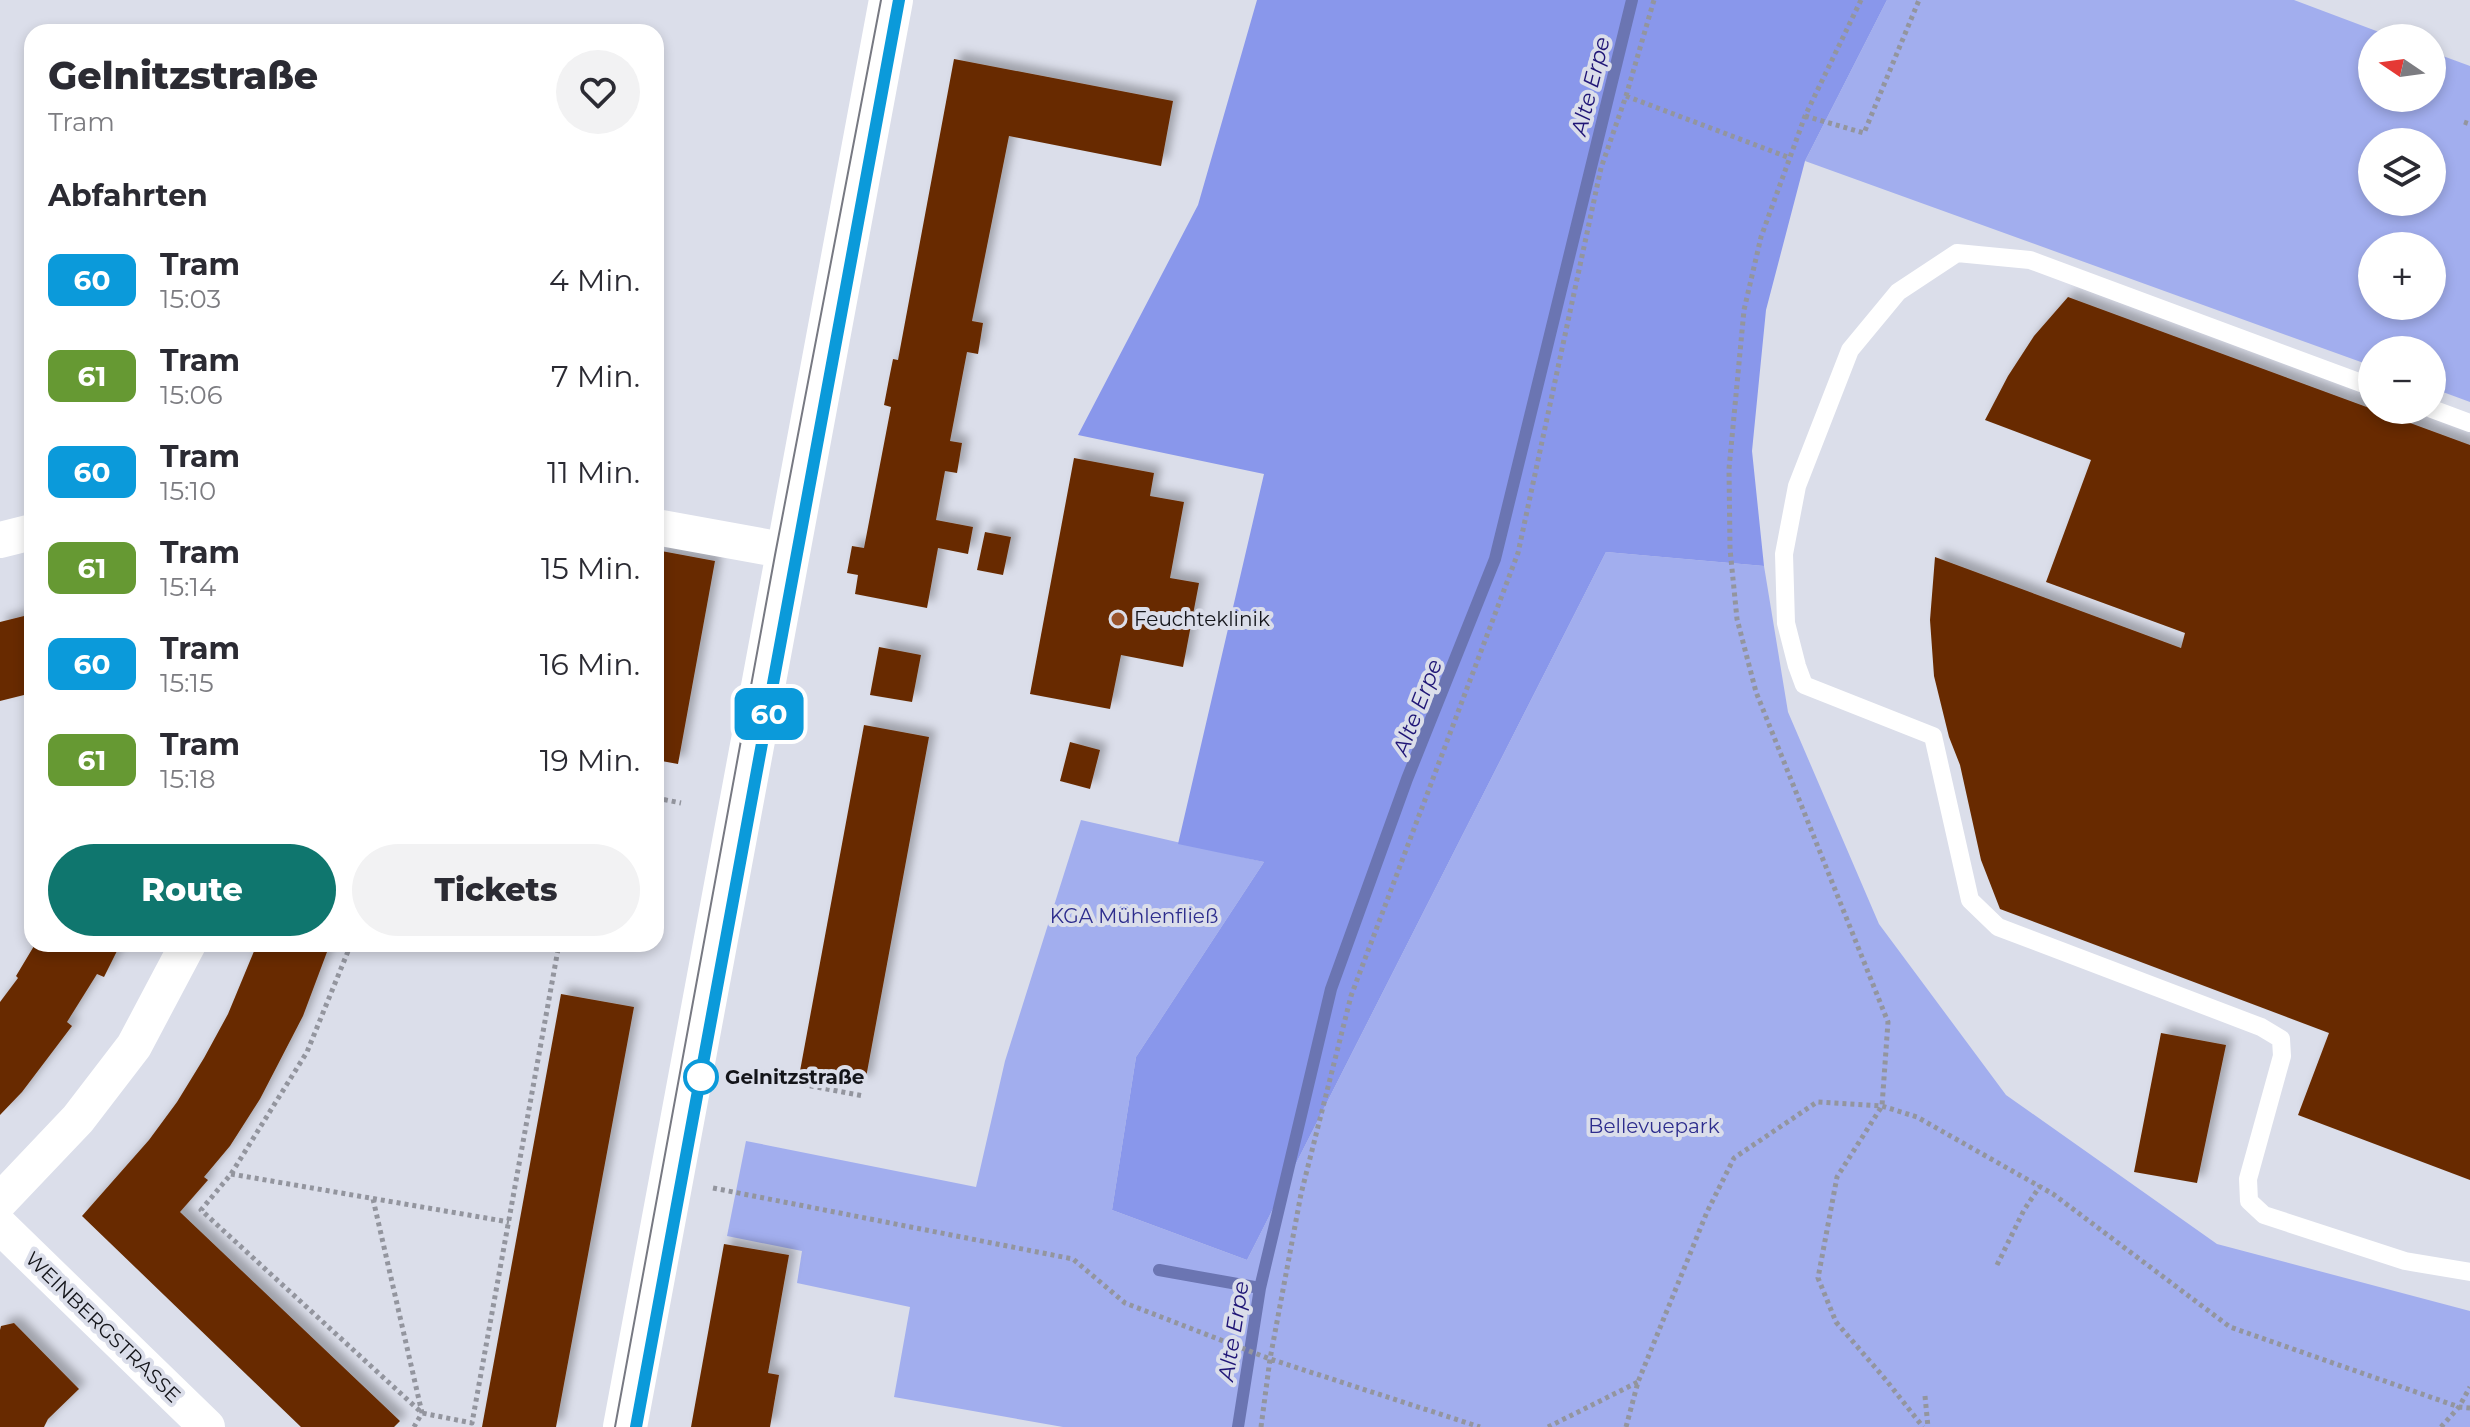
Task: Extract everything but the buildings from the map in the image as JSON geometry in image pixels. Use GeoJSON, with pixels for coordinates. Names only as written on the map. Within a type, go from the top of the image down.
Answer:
{"type":"FeatureCollection","features":[{"type":"Feature","properties":{"kind":"street"},"geometry":{"type":"LineString","coordinates":[[625,1427],[891,0]]}},
{"type":"Feature","properties":{"kind":"street"},"geometry":{"type":"LineString","coordinates":[[664,528],[788,551]]}},
{"type":"Feature","properties":{"kind":"street"},"geometry":{"type":"LineString","coordinates":[[0,540],[24,534]]}},
{"type":"Feature","properties":{"kind":"street"},"geometry":{"type":"LineString","coordinates":[[0,1201],[78,1119],[134,1046],[185,952]]}},
{"type":"Feature","properties":{"kind":"street","name":"WEINBERGSTRASSE"},"geometry":{"type":"LineString","coordinates":[[0,1226],[207,1427]]}},
{"type":"Feature","properties":{"kind":"lane"},"geometry":{"type":"LineString","coordinates":[[2358,382],[2030,260],[1957,253],[1898,292],[1850,350],[1797,486],[1784,554],[1786,623],[1804,685],[1933,736],[1970,900],[1998,927],[2261,1027],[2281,1039],[2282,1056],[2248,1179],[2249,1201],[2264,1215],[2405,1261],[2470,1272]]}},
{"type":"Feature","properties":{"kind":"lane"},"geometry":{"type":"LineString","coordinates":[[2446,414],[2470,423]]}},
{"type":"Feature","properties":{"kind":"path"},"geometry":{"type":"LineString","coordinates":[[1261,1427],[1270,1359],[1301,1194],[1351,996],[1518,553],[1601,168],[1654,0]]}},
{"type":"Feature","properties":{"kind":"path"},"geometry":{"type":"LineString","coordinates":[[1626,96],[1790,158],[1805,116],[1861,0]]}},
{"type":"Feature","properties":{"kind":"path"},"geometry":{"type":"LineString","coordinates":[[1805,116],[1864,133],[1919,0]]}},
{"type":"Feature","properties":{"kind":"path"},"geometry":{"type":"LineString","coordinates":[[664,800],[681,803]]}},
{"type":"Feature","properties":{"kind":"path"},"geometry":{"type":"LineString","coordinates":[[348,952],[307,1052],[231,1174],[201,1210],[422,1413],[472,1423],[558,952]]}},
{"type":"Feature","properties":{"kind":"path"},"geometry":{"type":"LineString","coordinates":[[747,1074],[864,1096]]}},
{"type":"Feature","properties":{"kind":"path"},"geometry":{"type":"LineString","coordinates":[[1626,1427],[1638,1382],[1707,1212],[1734,1158],[1817,1102],[1882,1106],[1917,1117],[2053,1194],[2230,1327],[2459,1407],[2470,1408]]}},
{"type":"Feature","properties":{"kind":"path"},"geometry":{"type":"LineString","coordinates":[[1882,1106],[1837,1177],[1818,1278],[1836,1322],[1925,1427]]}},
{"type":"Feature","properties":{"kind":"path"},"geometry":{"type":"LineString","coordinates":[[231,1174],[509,1222]]}},
{"type":"Feature","properties":{"kind":"path"},"geometry":{"type":"LineString","coordinates":[[1997,1265],[2024,1210],[2040,1186]]}},
{"type":"Feature","properties":{"kind":"path"},"geometry":{"type":"LineString","coordinates":[[725,1190],[1073,1259],[1125,1303],[1202,1335],[1480,1427]]}},
{"type":"Feature","properties":{"kind":"path"},"geometry":{"type":"LineString","coordinates":[[373,1199],[422,1413],[414,1427]]}},
{"type":"Feature","properties":{"kind":"path"},"geometry":{"type":"LineString","coordinates":[[1548,1427],[1638,1382]]}},
{"type":"Feature","properties":{"kind":"path"},"geometry":{"type":"LineString","coordinates":[[2441,1427],[2459,1407],[2470,1387]]}},
{"type":"Feature","properties":{"kind":"path"},"geometry":{"type":"LineString","coordinates":[[1925,1396],[1925,1427]]}},
{"type":"Feature","properties":{"kind":"green space"},"geometry":{"type":"Polygon","coordinates":[[[1887,0],[2294,0],[2358,24],[2358,112],[2446,112],[2446,57],[2470,66],[2470,402],[2446,393],[2446,336],[2358,336],[2358,361],[1805,161],[1887,0]]]}},
{"type":"Feature","properties":{"kind":"green space","name":"Bellevuepark"},"geometry":{"type":"Polygon","coordinates":[[[1606,552],[1764,566],[1788,712],[1879,924],[2006,1095],[2217,1244],[2470,1311],[2470,1427],[1063,1427],[894,1397],[910,1307],[797,1283],[802,1251],[727,1236],[746,1141],[976,1187],[1005,1061],[1081,820],[1264,862],[1136,1057],[1112,1210],[1247,1260],[1606,552]]]}},
{"type":"Feature","properties":{"kind":"shaded area"},"geometry":{"type":"Polygon","coordinates":[[[1257,0],[1887,0],[1805,161],[1766,310],[1752,451],[1764,566],[1606,552],[1247,1260],[1112,1210],[1136,1057],[1264,862],[1178,844],[1264,474],[1078,435],[1198,205],[1257,0]]]}},
{"type":"Feature","properties":{"kind":"waterway","name":"Alte Erpe"},"geometry":{"type":"LineString","coordinates":[[1238,1427],[1260,1288],[1331,989],[1407,779],[1495,559],[1632,0]]}},
{"type":"Feature","properties":{"kind":"waterway"},"geometry":{"type":"LineString","coordinates":[[1159,1270],[1260,1288]]}},
{"type":"Feature","properties":{"kind":"tram line"},"geometry":{"type":"LineString","coordinates":[[615,1427],[775,555],[881,0]]}},
{"type":"Feature","properties":{"kind":"tram line"},"geometry":{"type":"LineString","coordinates":[[636,1427],[899,0]]}},
{"type":"Feature","properties":{"kind":"tram line","name":"60"},"geometry":{"type":"LineString","coordinates":[[636,1427],[899,0]]}},
{"type":"Feature","properties":{"kind":"place","name":"Feuchteklinik"},"geometry":{"type":"Point","coordinates":[1118,619]}},
{"type":"Feature","properties":{"kind":"place","name":"Gelnitzstraße"},"geometry":{"type":"Point","coordinates":[701,1077]}},
{"type":"Feature","properties":{"kind":"park label","name":"KGA Mühlenfließ"},"geometry":{"type":"Point","coordinates":[1134,916]}}]}
